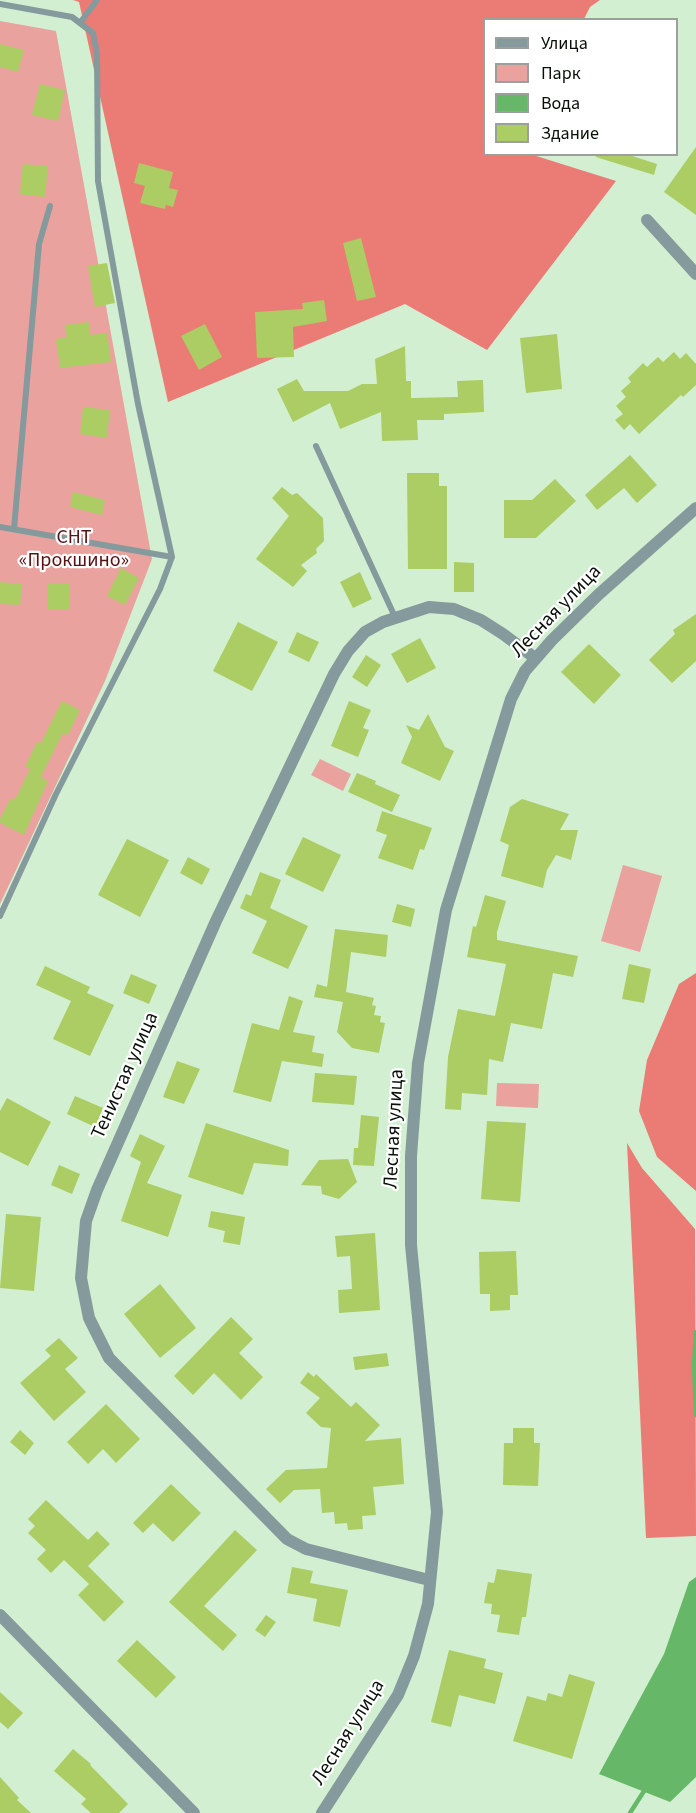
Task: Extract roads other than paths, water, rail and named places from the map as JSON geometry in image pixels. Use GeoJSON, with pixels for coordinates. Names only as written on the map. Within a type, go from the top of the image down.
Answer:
{"type":"FeatureCollection","features":[{"type":"Feature","properties":{"kind":"street"},"geometry":{"type":"LineString","coordinates":[[647,220],[696,274]]}},
{"type":"Feature","properties":{"kind":"street","name":"Лесная улица"},"geometry":{"type":"LineString","coordinates":[[322,1813],[399,1695],[414,1656],[428,1604],[437,1512],[411,1245],[411,1156],[418,1063],[446,910],[511,699],[525,670],[598,595],[696,508]]}},
{"type":"Feature","properties":{"kind":"street","name":"Тенистая улица"},"geometry":{"type":"LineString","coordinates":[[429,1580],[306,1550],[287,1539],[109,1358],[89,1317],[81,1278],[86,1221],[97,1190],[216,921],[334,675],[348,651],[365,632],[395,617],[429,607],[454,609],[481,620],[535,658]]}},
{"type":"Feature","properties":{"kind":"street"},"geometry":{"type":"LineString","coordinates":[[0,1615],[194,1813]]}},
{"type":"Feature","properties":{"kind":"lane"},"geometry":{"type":"LineString","coordinates":[[80,23],[97,0]]}},
{"type":"Feature","properties":{"kind":"lane"},"geometry":{"type":"LineString","coordinates":[[0,4],[72,17],[93,33],[98,53],[98,181],[138,404],[172,557],[160,589],[56,794],[0,915]]}},
{"type":"Feature","properties":{"kind":"lane"},"geometry":{"type":"LineString","coordinates":[[14,529],[39,244],[50,206]]}},
{"type":"Feature","properties":{"kind":"lane"},"geometry":{"type":"LineString","coordinates":[[316,446],[395,617]]}},
{"type":"Feature","properties":{"kind":"lane"},"geometry":{"type":"LineString","coordinates":[[0,526],[172,557]]}},
{"type":"Feature","properties":{"kind":"water"},"geometry":{"type":"Polygon","coordinates":[[[696,1577],[696,1777],[670,1802],[599,1774],[664,1654],[689,1582],[696,1577]]]}},
{"type":"Feature","properties":{"kind":"waterway"},"geometry":{"type":"LineString","coordinates":[[696,1332],[694,1364],[696,1415]]}},
{"type":"Feature","properties":{"kind":"waterway"},"geometry":{"type":"LineString","coordinates":[[630,1813],[646,1788]]}},
{"type":"Feature","properties":{"kind":"park label","name":"СНТ «Прокшино»"},"geometry":{"type":"Point","coordinates":[74,550]}}]}
